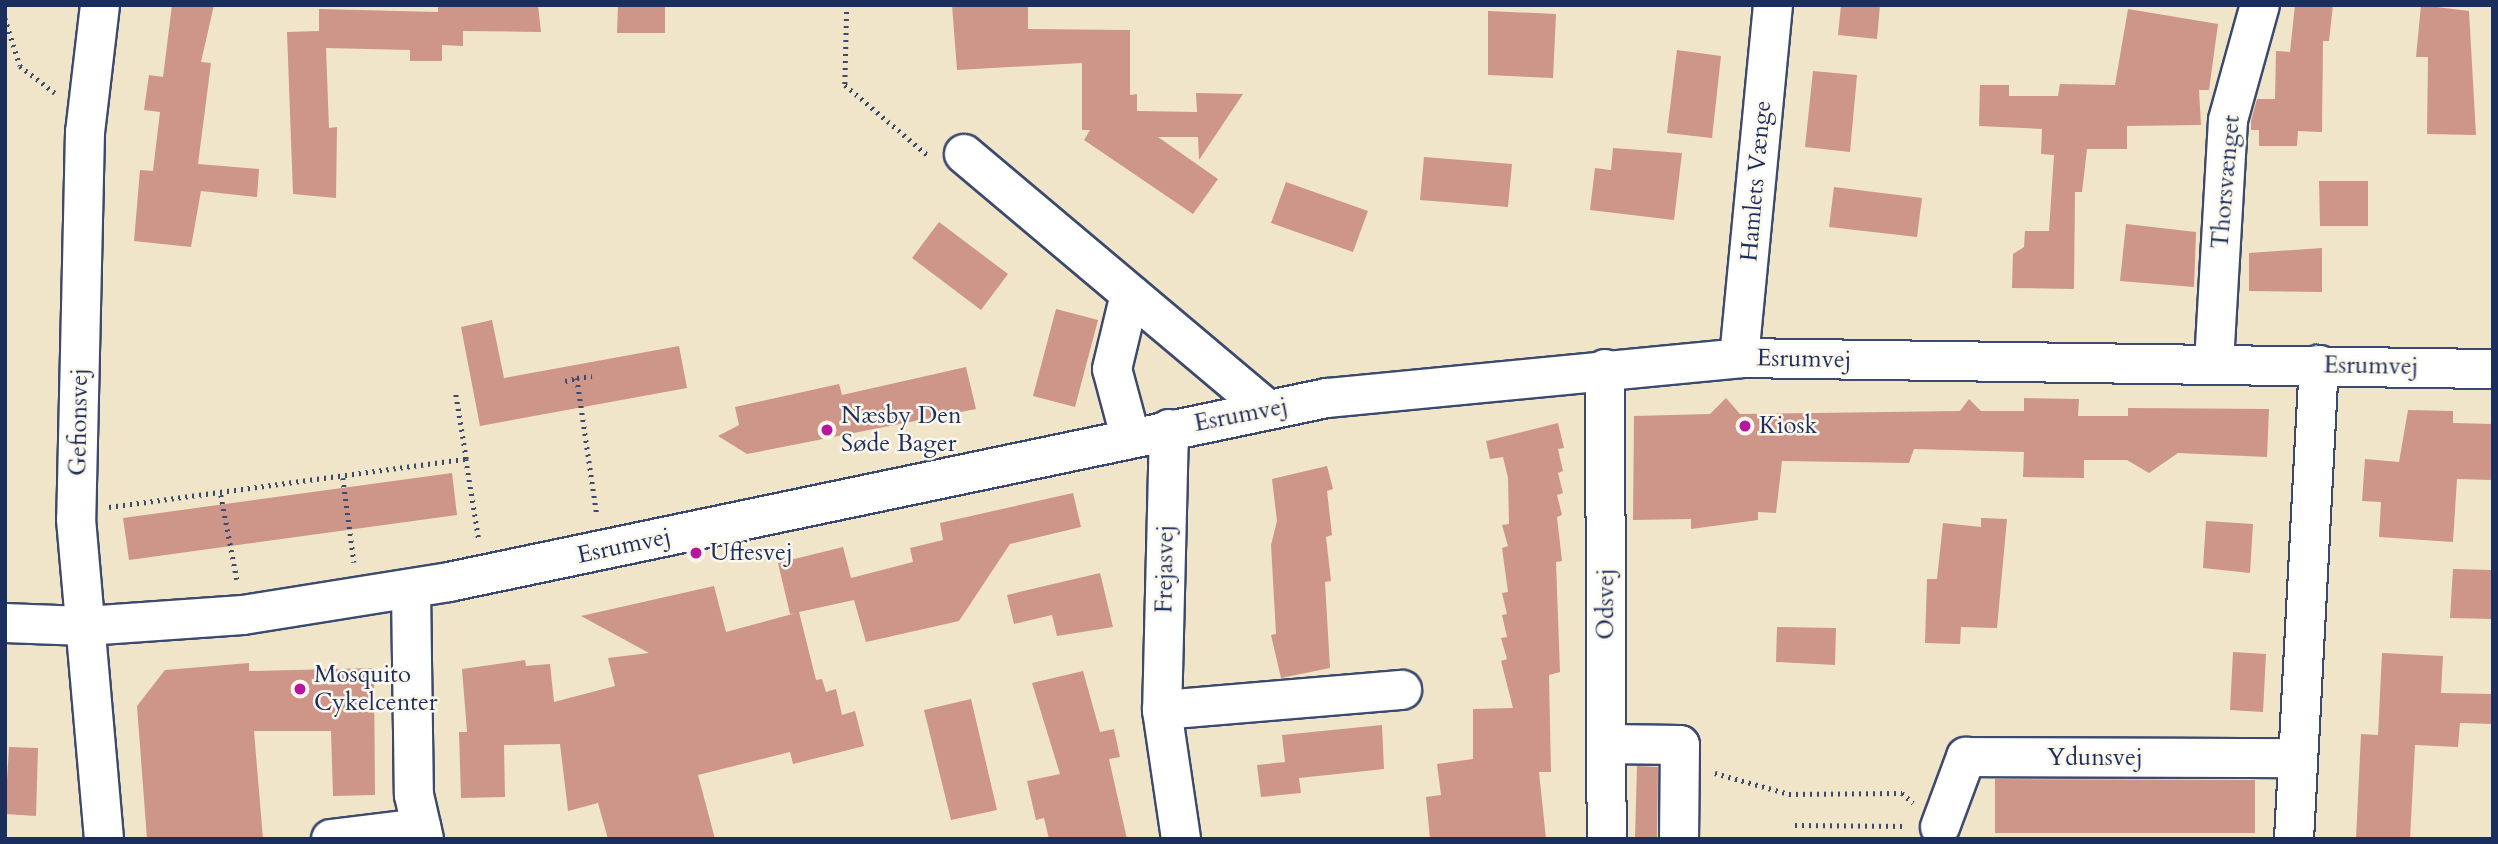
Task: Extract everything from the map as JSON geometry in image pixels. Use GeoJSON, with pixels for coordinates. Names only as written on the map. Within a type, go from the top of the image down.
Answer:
{"type":"FeatureCollection","features":[{"type":"Feature","properties":{"kind":"street","name":"Gefionsvej"},"geometry":{"type":"LineString","coordinates":[[100,5],[88,104],[77,511],[104,839]]}},
{"type":"Feature","properties":{"kind":"street","name":"Hamlets Vænge"},"geometry":{"type":"LineString","coordinates":[[1739,358],[1773,5]]}},
{"type":"Feature","properties":{"kind":"street","name":"Thorsvænget"},"geometry":{"type":"LineString","coordinates":[[2214,363],[2228,120],[2260,5]]}},
{"type":"Feature","properties":{"kind":"street"},"geometry":{"type":"LineString","coordinates":[[964,154],[1266,410]]}},
{"type":"Feature","properties":{"kind":"street"},"geometry":{"type":"LineString","coordinates":[[1130,294],[1112,369],[1130,436]]}},
{"type":"Feature","properties":{"kind":"street","name":"Esrumvej"},"geometry":{"type":"LineString","coordinates":[[5,623],[86,626],[243,615],[411,589],[1130,436],[1266,410],[1605,369],[1739,358],[2493,369]]}},
{"type":"Feature","properties":{"kind":"street"},"geometry":{"type":"LineString","coordinates":[[2294,839],[2319,365]]}},
{"type":"Feature","properties":{"kind":"street","name":"Odsvej"},"geometry":{"type":"LineString","coordinates":[[1605,369],[1607,839]]}},
{"type":"Feature","properties":{"kind":"street","name":"Frejasvej"},"geometry":{"type":"LineString","coordinates":[[1169,429],[1162,710],[1181,839]]}},
{"type":"Feature","properties":{"kind":"street"},"geometry":{"type":"LineString","coordinates":[[331,839],[422,834],[414,795],[411,589]]}},
{"type":"Feature","properties":{"kind":"street"},"geometry":{"type":"LineString","coordinates":[[1162,710],[1402,690]]}},
{"type":"Feature","properties":{"kind":"street"},"geometry":{"type":"LineString","coordinates":[[1607,744],[1680,745],[1679,839]]}},
{"type":"Feature","properties":{"kind":"street","name":"Ydunsvej"},"geometry":{"type":"LineString","coordinates":[[1940,827],[1966,757],[2298,758]]}},
{"type":"Feature","properties":{"kind":"path"},"geometry":{"type":"LineString","coordinates":[[847,5],[845,85],[947,171],[964,154]]}},
{"type":"Feature","properties":{"kind":"path"},"geometry":{"type":"LineString","coordinates":[[5,18],[20,66],[60,97],[88,104]]}},
{"type":"Feature","properties":{"kind":"path"},"geometry":{"type":"LineString","coordinates":[[565,381],[592,376]]}},
{"type":"Feature","properties":{"kind":"path"},"geometry":{"type":"LineString","coordinates":[[577,378],[603,550]]}},
{"type":"Feature","properties":{"kind":"path"},"geometry":{"type":"LineString","coordinates":[[455,391],[485,575]]}},
{"type":"Feature","properties":{"kind":"path"},"geometry":{"type":"LineString","coordinates":[[77,511],[221,495],[466,459]]}},
{"type":"Feature","properties":{"kind":"path"},"geometry":{"type":"LineString","coordinates":[[343,478],[359,597]]}},
{"type":"Feature","properties":{"kind":"path"},"geometry":{"type":"LineString","coordinates":[[221,495],[243,615]]}},
{"type":"Feature","properties":{"kind":"path"},"geometry":{"type":"LineString","coordinates":[[1680,763],[1789,794],[1902,793],[1940,827]]}},
{"type":"Feature","properties":{"kind":"path"},"geometry":{"type":"LineString","coordinates":[[1795,825],[1940,827]]}},
{"type":"Feature","properties":{"kind":"building"},"geometry":{"type":"Polygon","coordinates":[[[172,5],[214,5],[201,62],[211,63],[198,164],[259,169],[257,197],[201,191],[191,247],[134,241],[140,170],[153,171],[160,112],[144,110],[149,75],[163,77],[172,5]]]}},
{"type":"Feature","properties":{"kind":"building"},"geometry":{"type":"Polygon","coordinates":[[[438,5],[538,5],[541,32],[463,31],[463,46],[442,45],[442,61],[410,61],[410,50],[326,48],[329,128],[337,127],[336,198],[293,194],[287,32],[319,31],[319,9],[438,12],[438,5]]]}},
{"type":"Feature","properties":{"kind":"building"},"geometry":{"type":"Polygon","coordinates":[[[618,5],[665,5],[665,33],[617,33],[618,5]]]}},
{"type":"Feature","properties":{"kind":"building"},"geometry":{"type":"Polygon","coordinates":[[[952,5],[1028,5],[1028,29],[1130,30],[1130,95],[1137,94],[1137,111],[1197,112],[1196,93],[1243,94],[1199,160],[1198,137],[1158,137],[1218,179],[1193,214],[1084,140],[1090,130],[1082,130],[1082,63],[957,70],[952,5]]]}},
{"type":"Feature","properties":{"kind":"building"},"geometry":{"type":"Polygon","coordinates":[[[1841,5],[1880,5],[1877,39],[1838,35],[1841,5]]]}},
{"type":"Feature","properties":{"kind":"building"},"geometry":{"type":"Polygon","coordinates":[[[2295,5],[2333,5],[2329,41],[2323,41],[2322,132],[2298,131],[2297,146],[2259,146],[2259,130],[2251,130],[2251,121],[2257,99],[2275,99],[2276,51],[2290,52],[2295,5]]]}},
{"type":"Feature","properties":{"kind":"building"},"geometry":{"type":"Polygon","coordinates":[[[2421,5],[2469,11],[2476,135],[2427,134],[2428,57],[2416,57],[2421,5]]]}},
{"type":"Feature","properties":{"kind":"building"},"geometry":{"type":"Polygon","coordinates":[[[2128,9],[2218,24],[2209,90],[2199,90],[2201,125],[2127,126],[2127,149],[2087,149],[2082,192],[2075,192],[2074,289],[2012,288],[2013,254],[2024,247],[2025,231],[2049,231],[2054,155],[2041,154],[2042,129],[1979,126],[1980,85],[2009,85],[2009,96],[2058,96],[2060,84],[2115,85],[2128,9]]]}},
{"type":"Feature","properties":{"kind":"building"},"geometry":{"type":"Polygon","coordinates":[[[1488,11],[1556,14],[1553,78],[1488,75],[1488,11]]]}},
{"type":"Feature","properties":{"kind":"building"},"geometry":{"type":"Polygon","coordinates":[[[1677,50],[1721,56],[1712,138],[1667,133],[1677,50]]]}},
{"type":"Feature","properties":{"kind":"building"},"geometry":{"type":"Polygon","coordinates":[[[1813,71],[1857,75],[1850,152],[1805,147],[1813,71]]]}},
{"type":"Feature","properties":{"kind":"building"},"geometry":{"type":"Polygon","coordinates":[[[1613,148],[1682,153],[1674,220],[1590,210],[1595,168],[1611,170],[1613,148]]]}},
{"type":"Feature","properties":{"kind":"building"},"geometry":{"type":"Polygon","coordinates":[[[1424,157],[1512,164],[1508,207],[1420,200],[1424,157]]]}},
{"type":"Feature","properties":{"kind":"building"},"geometry":{"type":"Polygon","coordinates":[[[2319,181],[2368,181],[2368,226],[2320,226],[2319,181]]]}},
{"type":"Feature","properties":{"kind":"building"},"geometry":{"type":"Polygon","coordinates":[[[1286,182],[1368,211],[1353,252],[1271,223],[1286,182]]]}},
{"type":"Feature","properties":{"kind":"building"},"geometry":{"type":"Polygon","coordinates":[[[1834,187],[1922,198],[1917,237],[1829,227],[1834,187]]]}},
{"type":"Feature","properties":{"kind":"building"},"geometry":{"type":"Polygon","coordinates":[[[939,222],[1008,274],[981,310],[912,258],[939,222]]]}},
{"type":"Feature","properties":{"kind":"building"},"geometry":{"type":"Polygon","coordinates":[[[2126,224],[2196,232],[2194,287],[2120,281],[2126,224]]]}},
{"type":"Feature","properties":{"kind":"building"},"geometry":{"type":"Polygon","coordinates":[[[2322,248],[2322,292],[2249,291],[2249,253],[2322,248]]]}},
{"type":"Feature","properties":{"kind":"building"},"geometry":{"type":"Polygon","coordinates":[[[1056,309],[1098,320],[1075,407],[1033,396],[1056,309]]]}},
{"type":"Feature","properties":{"kind":"building"},"geometry":{"type":"Polygon","coordinates":[[[492,320],[504,378],[679,346],[687,388],[480,426],[461,327],[492,320]]]}},
{"type":"Feature","properties":{"kind":"building"},"geometry":{"type":"Polygon","coordinates":[[[966,367],[976,409],[747,454],[718,436],[739,425],[735,407],[839,384],[842,395],[966,367]]]}},
{"type":"Feature","properties":{"kind":"building"},"geometry":{"type":"Polygon","coordinates":[[[1726,398],[1740,414],[1960,411],[1969,399],[1981,411],[2024,411],[2024,398],[2079,399],[2078,416],[2128,416],[2128,408],[2269,409],[2267,457],[2178,453],[2149,473],[2127,460],[2084,460],[2084,478],[2023,477],[2024,452],[1914,449],[1909,463],[1782,461],[1776,513],[1758,512],[1758,520],[1691,529],[1691,519],[1633,520],[1634,416],[1710,414],[1726,398]]]}},
{"type":"Feature","properties":{"kind":"building"},"geometry":{"type":"Polygon","coordinates":[[[2408,410],[2453,411],[2453,423],[2493,424],[2493,480],[2457,479],[2453,542],[2379,537],[2381,502],[2362,501],[2365,459],[2399,462],[2408,410]]]}},
{"type":"Feature","properties":{"kind":"building"},"geometry":{"type":"Polygon","coordinates":[[[1558,423],[1564,448],[1558,449],[1563,471],[1558,473],[1563,493],[1557,495],[1562,515],[1557,517],[1562,561],[1556,562],[1560,672],[1549,675],[1551,772],[1539,772],[1546,839],[1430,839],[1426,797],[1441,795],[1437,764],[1473,759],[1473,709],[1513,708],[1501,661],[1507,659],[1501,638],[1507,637],[1502,615],[1507,614],[1502,593],[1508,592],[1502,548],[1508,546],[1502,525],[1509,524],[1508,478],[1503,457],[1490,459],[1486,441],[1558,423]]]}},
{"type":"Feature","properties":{"kind":"building"},"geometry":{"type":"Polygon","coordinates":[[[1327,466],[1333,489],[1327,491],[1332,535],[1326,537],[1331,581],[1325,582],[1330,668],[1281,678],[1271,635],[1276,634],[1271,545],[1277,521],[1272,479],[1327,466]]]}},
{"type":"Feature","properties":{"kind":"building"},"geometry":{"type":"Polygon","coordinates":[[[452,473],[457,515],[129,560],[123,518],[452,473]]]}},
{"type":"Feature","properties":{"kind":"building"},"geometry":{"type":"Polygon","coordinates":[[[1073,493],[1081,527],[1010,544],[959,621],[866,642],[854,600],[799,612],[816,680],[822,679],[826,692],[836,689],[842,715],[855,711],[864,746],[793,764],[790,752],[698,775],[715,839],[608,839],[598,803],[568,811],[560,744],[504,745],[505,797],[461,798],[459,732],[467,732],[462,669],[525,660],[526,666],[550,664],[554,702],[615,686],[608,658],[649,653],[581,616],[714,586],[726,632],[796,613],[790,614],[778,563],[843,547],[851,578],[913,562],[910,548],[943,540],[940,523],[1073,493]]]}},
{"type":"Feature","properties":{"kind":"building"},"geometry":{"type":"Polygon","coordinates":[[[1981,518],[2007,519],[1997,628],[1961,627],[1960,644],[1925,643],[1927,579],[1937,579],[1943,523],[1981,527],[1981,518]]]}},
{"type":"Feature","properties":{"kind":"building"},"geometry":{"type":"Polygon","coordinates":[[[2206,521],[2253,524],[2250,573],[2203,568],[2206,521]]]}},
{"type":"Feature","properties":{"kind":"building"},"geometry":{"type":"Polygon","coordinates":[[[2453,569],[2492,570],[2493,619],[2450,618],[2453,569]]]}},
{"type":"Feature","properties":{"kind":"building"},"geometry":{"type":"Polygon","coordinates":[[[1100,573],[1113,627],[1057,636],[1052,615],[1014,624],[1007,595],[1100,573]]]}},
{"type":"Feature","properties":{"kind":"building"},"geometry":{"type":"Polygon","coordinates":[[[1777,627],[1836,628],[1835,665],[1776,662],[1777,627]]]}},
{"type":"Feature","properties":{"kind":"building"},"geometry":{"type":"Polygon","coordinates":[[[2233,652],[2266,654],[2263,712],[2230,710],[2233,652]]]}},
{"type":"Feature","properties":{"kind":"building"},"geometry":{"type":"Polygon","coordinates":[[[2382,653],[2443,656],[2441,693],[2493,694],[2493,724],[2460,723],[2458,747],[2415,745],[2410,839],[2356,839],[2361,734],[2378,735],[2382,653]]]}},
{"type":"Feature","properties":{"kind":"building"},"geometry":{"type":"Polygon","coordinates":[[[249,663],[249,671],[374,668],[375,795],[333,796],[331,731],[254,731],[263,839],[147,839],[137,706],[165,670],[249,663]]]}},
{"type":"Feature","properties":{"kind":"building"},"geometry":{"type":"Polygon","coordinates":[[[1083,671],[1100,732],[1114,729],[1120,757],[1109,759],[1127,839],[1049,839],[1044,818],[1036,820],[1027,781],[1060,774],[1032,683],[1083,671]]]}},
{"type":"Feature","properties":{"kind":"building"},"geometry":{"type":"Polygon","coordinates":[[[971,699],[997,810],[951,820],[924,710],[971,699]]]}},
{"type":"Feature","properties":{"kind":"building"},"geometry":{"type":"Polygon","coordinates":[[[1382,725],[1384,769],[1299,778],[1301,793],[1261,797],[1257,765],[1285,762],[1282,735],[1382,725]]]}},
{"type":"Feature","properties":{"kind":"building"},"geometry":{"type":"Polygon","coordinates":[[[9,747],[38,748],[36,816],[5,814],[9,747]]]}},
{"type":"Feature","properties":{"kind":"building"},"geometry":{"type":"Polygon","coordinates":[[[1637,766],[1658,767],[1657,839],[1635,839],[1637,766]]]}},
{"type":"Feature","properties":{"kind":"building"},"geometry":{"type":"Polygon","coordinates":[[[1995,779],[2255,780],[2255,833],[1995,833],[1995,779]]]}},
{"type":"Feature","properties":{"kind":"place","name":"Kiosk"},"geometry":{"type":"Point","coordinates":[1745,426]}},
{"type":"Feature","properties":{"kind":"place","name":"Næsby Den Søde Bager"},"geometry":{"type":"Point","coordinates":[827,430]}},
{"type":"Feature","properties":{"kind":"place","name":"Uffesvej"},"geometry":{"type":"Point","coordinates":[696,553]}},
{"type":"Feature","properties":{"kind":"place","name":"Mosquito Cykelcenter"},"geometry":{"type":"Point","coordinates":[300,689]}}]}
